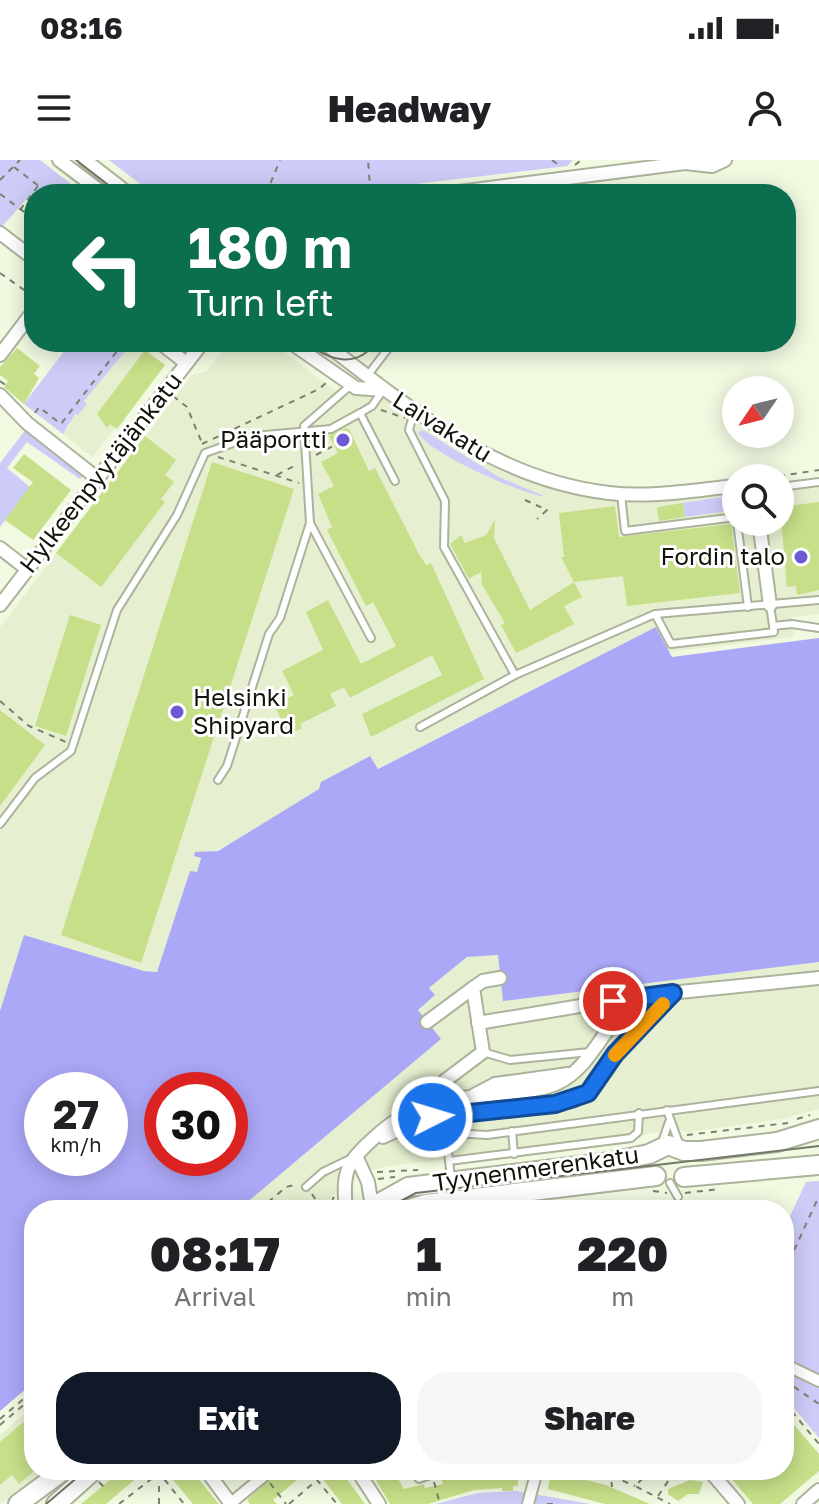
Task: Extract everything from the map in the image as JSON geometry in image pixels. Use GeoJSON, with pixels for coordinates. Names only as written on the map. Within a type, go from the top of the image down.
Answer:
{"type":"FeatureCollection","features":[{"type":"Feature","properties":{"kind":"main road","name":"Tyynenmerenkatu"},"geometry":{"type":"LineString","coordinates":[[387,1200],[408,1187],[611,1162],[668,1145],[777,1142],[819,1129]]}},
{"type":"Feature","properties":{"kind":"main road"},"geometry":{"type":"LineString","coordinates":[[672,1183],[689,1166],[684,1145]]}},
{"type":"Feature","properties":{"kind":"main road","name":"Tyynenmerenkatu"},"geometry":{"type":"LineString","coordinates":[[658,1149],[651,1166],[672,1183]]}},
{"type":"Feature","properties":{"kind":"main road","name":"Tyynenmerenkatu"},"geometry":{"type":"LineString","coordinates":[[454,1200],[672,1183],[819,1165]]}},
{"type":"Feature","properties":{"kind":"main road"},"geometry":{"type":"LineString","coordinates":[[18,1504],[52,1480]]}},
{"type":"Feature","properties":{"kind":"main road"},"geometry":{"type":"LineString","coordinates":[[55,1504],[90,1480]]}},
{"type":"Feature","properties":{"kind":"street"},"geometry":{"type":"LineString","coordinates":[[59,160],[91,184]]}},
{"type":"Feature","properties":{"kind":"street"},"geometry":{"type":"LineString","coordinates":[[85,160],[116,184]]}},
{"type":"Feature","properties":{"kind":"street"},"geometry":{"type":"LineString","coordinates":[[519,184],[687,162],[703,162],[712,166],[725,160]]}},
{"type":"Feature","properties":{"kind":"street"},"geometry":{"type":"LineString","coordinates":[[0,233],[24,251]]}},
{"type":"Feature","properties":{"kind":"street"},"geometry":{"type":"LineString","coordinates":[[0,355],[24,323]]}},
{"type":"Feature","properties":{"kind":"street"},"geometry":{"type":"LineString","coordinates":[[172,352],[186,363]]}},
{"type":"Feature","properties":{"kind":"street","name":"Hylkeenpyytäjänkatu"},"geometry":{"type":"LineString","coordinates":[[0,605],[195,352]]}},
{"type":"Feature","properties":{"kind":"street","name":"Laivakatu"},"geometry":{"type":"LineString","coordinates":[[304,352],[351,385],[383,390]]}},
{"type":"Feature","properties":{"kind":"street","name":"Laivakatu"},"geometry":{"type":"LineString","coordinates":[[335,352],[366,378],[468,447],[527,475],[567,487],[621,494],[722,487]]}},
{"type":"Feature","properties":{"kind":"street"},"geometry":{"type":"LineString","coordinates":[[0,395],[27,423],[98,479]]}},
{"type":"Feature","properties":{"kind":"street"},"geometry":{"type":"LineString","coordinates":[[761,536],[770,605]]}},
{"type":"Feature","properties":{"kind":"street"},"geometry":{"type":"LineString","coordinates":[[0,548],[27,569]]}},
{"type":"Feature","properties":{"kind":"street"},"geometry":{"type":"LineString","coordinates":[[427,1022],[483,981],[500,978]]}},
{"type":"Feature","properties":{"kind":"street"},"geometry":{"type":"LineString","coordinates":[[478,1023],[640,996],[819,978]]}},
{"type":"Feature","properties":{"kind":"street"},"geometry":{"type":"LineString","coordinates":[[344,1200],[342,1185],[347,1168],[366,1145],[398,1116],[483,1052],[473,988]]}},
{"type":"Feature","properties":{"kind":"street"},"geometry":{"type":"LineString","coordinates":[[366,1145],[407,1123],[432,1117],[573,1101],[588,1093],[615,1054],[673,993]]}},
{"type":"Feature","properties":{"kind":"street"},"geometry":{"type":"LineString","coordinates":[[398,1116],[413,1107],[549,1087],[572,1073],[625,1006],[640,996]]}},
{"type":"Feature","properties":{"kind":"street"},"geometry":{"type":"LineString","coordinates":[[356,1156],[372,1200]]}},
{"type":"Feature","properties":{"kind":"street"},"geometry":{"type":"LineString","coordinates":[[794,1369],[819,1381]]}},
{"type":"Feature","properties":{"kind":"street"},"geometry":{"type":"LineString","coordinates":[[213,1480],[231,1504],[260,1480]]}},
{"type":"Feature","properties":{"kind":"street"},"geometry":{"type":"LineString","coordinates":[[363,1480],[379,1504]]}},
{"type":"Feature","properties":{"kind":"street"},"geometry":{"type":"LineString","coordinates":[[528,1504],[535,1480]]}},
{"type":"Feature","properties":{"kind":"street"},"geometry":{"type":"LineString","coordinates":[[718,1480],[738,1504]]}},
{"type":"Feature","properties":{"kind":"street"},"geometry":{"type":"LineString","coordinates":[[42,1489],[55,1504]]}},
{"type":"Feature","properties":{"kind":"street"},"geometry":{"type":"LineString","coordinates":[[803,1504],[819,1490]]}},
{"type":"Feature","properties":{"kind":"lane"},"geometry":{"type":"LineString","coordinates":[[366,378],[386,352]]}},
{"type":"Feature","properties":{"kind":"lane"},"geometry":{"type":"LineString","coordinates":[[218,780],[227,766],[269,634],[280,618],[310,523],[303,433],[310,418],[351,385]]}},
{"type":"Feature","properties":{"kind":"lane"},"geometry":{"type":"LineString","coordinates":[[0,824],[35,778],[71,751],[117,610],[177,515],[205,453],[253,436],[331,429],[372,406],[383,390]]}},
{"type":"Feature","properties":{"kind":"lane"},"geometry":{"type":"LineString","coordinates":[[414,409],[409,430],[445,501],[444,547],[515,675]]}},
{"type":"Feature","properties":{"kind":"lane"},"geometry":{"type":"LineString","coordinates":[[360,413],[395,481]]}},
{"type":"Feature","properties":{"kind":"lane"},"geometry":{"type":"LineString","coordinates":[[794,485],[819,482]]}},
{"type":"Feature","properties":{"kind":"lane"},"geometry":{"type":"LineString","coordinates":[[621,494],[625,531],[722,521]]}},
{"type":"Feature","properties":{"kind":"lane"},"geometry":{"type":"LineString","coordinates":[[310,523],[371,638]]}},
{"type":"Feature","properties":{"kind":"lane"},"geometry":{"type":"LineString","coordinates":[[739,536],[748,607]]}},
{"type":"Feature","properties":{"kind":"lane"},"geometry":{"type":"LineString","coordinates":[[420,727],[515,675],[655,614],[819,600]]}},
{"type":"Feature","properties":{"kind":"lane"},"geometry":{"type":"LineString","coordinates":[[655,614],[671,644],[774,632],[770,605]]}},
{"type":"Feature","properties":{"kind":"lane"},"geometry":{"type":"LineString","coordinates":[[773,626],[792,624],[819,628]]}},
{"type":"Feature","properties":{"kind":"lane"},"geometry":{"type":"LineString","coordinates":[[483,1052],[510,1060],[590,1052]]}},
{"type":"Feature","properties":{"kind":"lane"},"geometry":{"type":"LineString","coordinates":[[454,1200],[447,1144],[453,1133],[480,1135],[819,1091]]}},
{"type":"Feature","properties":{"kind":"lane"},"geometry":{"type":"LineString","coordinates":[[667,1110],[669,1122],[684,1145]]}},
{"type":"Feature","properties":{"kind":"lane"},"geometry":{"type":"LineString","coordinates":[[449,1161],[631,1138],[638,1132],[639,1113]]}},
{"type":"Feature","properties":{"kind":"lane"},"geometry":{"type":"LineString","coordinates":[[658,1149],[669,1122]]}},
{"type":"Feature","properties":{"kind":"lane"},"geometry":{"type":"LineString","coordinates":[[512,1131],[514,1154]]}},
{"type":"Feature","properties":{"kind":"lane"},"geometry":{"type":"LineString","coordinates":[[306,1187],[323,1172],[356,1156]]}},
{"type":"Feature","properties":{"kind":"path"},"geometry":{"type":"LineString","coordinates":[[0,180],[20,160]]}},
{"type":"Feature","properties":{"kind":"path"},"geometry":{"type":"LineString","coordinates":[[270,184],[280,160]]}},
{"type":"Feature","properties":{"kind":"path"},"geometry":{"type":"LineString","coordinates":[[368,160],[370,184]]}},
{"type":"Feature","properties":{"kind":"path"},"geometry":{"type":"LineString","coordinates":[[552,160],[562,168]]}},
{"type":"Feature","properties":{"kind":"path"},"geometry":{"type":"LineString","coordinates":[[574,166],[581,160]]}},
{"type":"Feature","properties":{"kind":"path"},"geometry":{"type":"LineString","coordinates":[[14,167],[35,184]]}},
{"type":"Feature","properties":{"kind":"path"},"geometry":{"type":"LineString","coordinates":[[0,194],[24,212]]}},
{"type":"Feature","properties":{"kind":"path"},"geometry":{"type":"LineString","coordinates":[[20,210],[24,205]]}},
{"type":"Feature","properties":{"kind":"path"},"geometry":{"type":"LineString","coordinates":[[0,273],[24,290]]}},
{"type":"Feature","properties":{"kind":"path"},"geometry":{"type":"LineString","coordinates":[[27,423],[39,407],[61,424],[116,352]]}},
{"type":"Feature","properties":{"kind":"path"},"geometry":{"type":"LineString","coordinates":[[0,381],[4,384],[8,380]]}},
{"type":"Feature","properties":{"kind":"path"},"geometry":{"type":"LineString","coordinates":[[309,504],[303,500],[297,482],[205,453],[199,448],[202,443],[319,389],[327,382]]}},
{"type":"Feature","properties":{"kind":"path"},"geometry":{"type":"LineString","coordinates":[[175,397],[187,407],[202,443]]}},
{"type":"Feature","properties":{"kind":"path"},"geometry":{"type":"LineString","coordinates":[[794,474],[819,470]]}},
{"type":"Feature","properties":{"kind":"path"},"geometry":{"type":"LineString","coordinates":[[525,500],[547,510],[537,519]]}},
{"type":"Feature","properties":{"kind":"path"},"geometry":{"type":"LineString","coordinates":[[0,701],[29,726],[67,742]]}},
{"type":"Feature","properties":{"kind":"path"},"geometry":{"type":"LineString","coordinates":[[684,1145],[819,1114]]}},
{"type":"Feature","properties":{"kind":"path"},"geometry":{"type":"LineString","coordinates":[[371,1173],[421,1170]]}},
{"type":"Feature","properties":{"kind":"path"},"geometry":{"type":"LineString","coordinates":[[272,1200],[295,1183]]}},
{"type":"Feature","properties":{"kind":"path"},"geometry":{"type":"LineString","coordinates":[[334,1200],[338,1194]]}},
{"type":"Feature","properties":{"kind":"path"},"geometry":{"type":"LineString","coordinates":[[794,1250],[819,1196]]}},
{"type":"Feature","properties":{"kind":"path"},"geometry":{"type":"LineString","coordinates":[[794,1387],[819,1404]]}},
{"type":"Feature","properties":{"kind":"path"},"geometry":{"type":"LineString","coordinates":[[0,1419],[24,1399]]}},
{"type":"Feature","properties":{"kind":"path"},"geometry":{"type":"LineString","coordinates":[[0,1425],[24,1405]]}},
{"type":"Feature","properties":{"kind":"path"},"geometry":{"type":"LineString","coordinates":[[794,1414],[819,1444]]}},
{"type":"Feature","properties":{"kind":"path"},"geometry":{"type":"LineString","coordinates":[[800,1432],[805,1428]]}},
{"type":"Feature","properties":{"kind":"path"},"geometry":{"type":"LineString","coordinates":[[813,1437],[819,1434]]}},
{"type":"Feature","properties":{"kind":"path"},"geometry":{"type":"LineString","coordinates":[[99,1480],[106,1489]]}},
{"type":"Feature","properties":{"kind":"path"},"geometry":{"type":"LineString","coordinates":[[119,1504],[148,1480]]}},
{"type":"Feature","properties":{"kind":"path"},"geometry":{"type":"LineString","coordinates":[[158,1480],[159,1504]]}},
{"type":"Feature","properties":{"kind":"path"},"geometry":{"type":"LineString","coordinates":[[165,1480],[185,1504],[190,1500]]}},
{"type":"Feature","properties":{"kind":"path"},"geometry":{"type":"LineString","coordinates":[[272,1480],[287,1504],[317,1480],[337,1504]]}},
{"type":"Feature","properties":{"kind":"path"},"geometry":{"type":"LineString","coordinates":[[433,1480],[440,1504]]}},
{"type":"Feature","properties":{"kind":"path"},"geometry":{"type":"LineString","coordinates":[[610,1480],[612,1487]]}},
{"type":"Feature","properties":{"kind":"path"},"geometry":{"type":"LineString","coordinates":[[621,1480],[668,1503]]}},
{"type":"Feature","properties":{"kind":"path"},"geometry":{"type":"LineString","coordinates":[[635,1486],[640,1480]]}},
{"type":"Feature","properties":{"kind":"path"},"geometry":{"type":"LineString","coordinates":[[657,1504],[669,1480]]}},
{"type":"Feature","properties":{"kind":"path"},"geometry":{"type":"LineString","coordinates":[[134,1481],[140,1488]]}},
{"type":"Feature","properties":{"kind":"path"},"geometry":{"type":"LineString","coordinates":[[547,1504],[554,1504]]}},
{"type":"Feature","properties":{"kind":"shaded area"},"geometry":{"type":"Polygon","coordinates":[[[0,160],[40,160],[71,184],[24,184],[24,202],[0,229],[0,160]]]}},
{"type":"Feature","properties":{"kind":"shaded area"},"geometry":{"type":"Polygon","coordinates":[[[109,160],[573,160],[567,166],[416,184],[140,184],[109,160]]]}},
{"type":"Feature","properties":{"kind":"shaded area"},"geometry":{"type":"Polygon","coordinates":[[[63,352],[125,352],[84,401],[87,404],[78,415],[75,414],[63,434],[24,404],[63,352]]]}},
{"type":"Feature","properties":{"kind":"shaded area"},"geometry":{"type":"Polygon","coordinates":[[[125,352],[147,352],[165,365],[92,457],[63,434],[71,425],[68,423],[86,403],[84,401],[125,352]]]}},
{"type":"Feature","properties":{"kind":"shaded area"},"geometry":{"type":"Polygon","coordinates":[[[222,352],[284,352],[345,398],[356,388],[383,390],[496,462],[610,493],[722,487],[722,536],[794,536],[794,485],[819,482],[819,614],[792,617],[794,637],[669,652],[655,628],[377,769],[370,756],[321,782],[319,789],[238,840],[201,857],[197,873],[190,871],[158,971],[144,971],[25,935],[0,1011],[0,627],[192,375],[207,371],[222,352]]]}},
{"type":"Feature","properties":{"kind":"shaded area"},"geometry":{"type":"Polygon","coordinates":[[[27,428],[85,473],[80,479],[27,442],[7,468],[30,487],[0,527],[0,463],[27,428]]]}},
{"type":"Feature","properties":{"kind":"shaded area"},"geometry":{"type":"Polygon","coordinates":[[[423,430],[499,477],[546,497],[455,461],[425,440],[418,432],[423,430]]]}},
{"type":"Feature","properties":{"kind":"shaded area"},"geometry":{"type":"Polygon","coordinates":[[[722,497],[722,512],[685,517],[683,503],[722,497]]]}},
{"type":"Feature","properties":{"kind":"shaded area"},"geometry":{"type":"Polygon","coordinates":[[[656,627],[672,657],[819,638],[819,962],[503,1001],[498,955],[467,957],[429,988],[435,995],[418,1010],[441,1039],[250,1200],[24,1200],[24,1391],[0,1411],[0,1011],[24,935],[144,971],[157,972],[190,871],[197,872],[201,858],[194,856],[195,852],[218,851],[319,789],[321,782],[370,756],[378,769],[656,627]]]}},
{"type":"Feature","properties":{"kind":"shaded area"},"geometry":{"type":"Polygon","coordinates":[[[498,955],[503,1001],[819,962],[819,1109],[781,1119],[689,1132],[669,1129],[631,1138],[389,1166],[366,1171],[338,1190],[330,1200],[250,1200],[441,1039],[417,1010],[429,989],[467,957],[498,955]]]}},
{"type":"Feature","properties":{"kind":"shaded area"},"geometry":{"type":"Polygon","coordinates":[[[819,1181],[819,1438],[794,1408],[794,1208],[806,1182],[819,1181]]]}},
{"type":"Feature","properties":{"kind":"shaded area"},"geometry":{"type":"Polygon","coordinates":[[[24,1415],[24,1480],[38,1480],[0,1504],[0,1435],[24,1415]]]}},
{"type":"Feature","properties":{"kind":"shaded area"},"geometry":{"type":"Polygon","coordinates":[[[517,1491],[590,1504],[435,1504],[478,1493],[517,1491]]]}},
{"type":"Feature","properties":{"kind":"building"},"geometry":{"type":"Polygon","coordinates":[[[17,348],[40,366],[34,374],[39,378],[24,404],[4,387],[8,381],[0,375],[0,367],[17,348]]]}},
{"type":"Feature","properties":{"kind":"building"},"geometry":{"type":"Polygon","coordinates":[[[144,352],[165,365],[117,429],[110,424],[107,428],[97,414],[144,352]]]}},
{"type":"Feature","properties":{"kind":"building"},"geometry":{"type":"Polygon","coordinates":[[[349,429],[369,471],[375,468],[426,565],[431,563],[484,679],[371,737],[362,714],[442,675],[432,655],[350,698],[344,687],[330,694],[336,706],[300,724],[302,728],[289,735],[274,705],[294,695],[282,671],[323,650],[306,612],[328,600],[361,664],[396,646],[373,602],[366,606],[327,530],[332,527],[318,494],[334,486],[321,462],[338,453],[329,436],[349,429]]]}},
{"type":"Feature","properties":{"kind":"building"},"geometry":{"type":"Polygon","coordinates":[[[145,436],[176,460],[165,475],[174,482],[161,499],[165,502],[101,587],[56,553],[145,436]]]}},
{"type":"Feature","properties":{"kind":"building"},"geometry":{"type":"Polygon","coordinates":[[[24,454],[71,490],[33,540],[5,520],[33,482],[13,468],[24,454]]]}},
{"type":"Feature","properties":{"kind":"building","name":"Helsinki Shipyard"},"geometry":{"type":"Polygon","coordinates":[[[212,462],[294,489],[141,963],[61,935],[212,462]]]}},
{"type":"Feature","properties":{"kind":"building","name":"Fordin talo"},"geometry":{"type":"Polygon","coordinates":[[[819,502],[819,590],[797,595],[796,586],[787,587],[783,536],[794,536],[794,505],[819,502]]]}},
{"type":"Feature","properties":{"kind":"building"},"geometry":{"type":"Polygon","coordinates":[[[683,503],[685,517],[659,521],[657,507],[683,503]]]}},
{"type":"Feature","properties":{"kind":"building"},"geometry":{"type":"Polygon","coordinates":[[[615,506],[619,537],[722,525],[722,536],[733,536],[740,593],[627,606],[623,576],[574,582],[561,557],[564,557],[559,513],[615,506]]]}},
{"type":"Feature","properties":{"kind":"building"},"geometry":{"type":"Polygon","coordinates":[[[495,520],[494,538],[530,610],[574,582],[582,597],[564,606],[574,624],[516,653],[501,625],[505,623],[482,585],[481,572],[469,579],[450,544],[461,535],[465,543],[486,535],[495,520]]]}},
{"type":"Feature","properties":{"kind":"building"},"geometry":{"type":"Polygon","coordinates":[[[70,615],[101,625],[66,736],[35,726],[70,615]]]}},
{"type":"Feature","properties":{"kind":"building"},"geometry":{"type":"Polygon","coordinates":[[[0,710],[45,745],[0,806],[0,710]]]}},
{"type":"Feature","properties":{"kind":"building"},"geometry":{"type":"Polygon","coordinates":[[[24,1422],[24,1480],[19,1484],[12,1475],[0,1485],[0,1442],[24,1422]]]}},
{"type":"Feature","properties":{"kind":"building"},"geometry":{"type":"Polygon","coordinates":[[[794,1425],[819,1454],[819,1471],[780,1504],[753,1504],[733,1480],[794,1480],[794,1425]]]}},
{"type":"Feature","properties":{"kind":"building"},"geometry":{"type":"Polygon","coordinates":[[[110,1480],[134,1480],[106,1504],[81,1504],[110,1480]]]}},
{"type":"Feature","properties":{"kind":"building"},"geometry":{"type":"Polygon","coordinates":[[[173,1480],[199,1480],[219,1504],[193,1504],[173,1480]]]}},
{"type":"Feature","properties":{"kind":"building"},"geometry":{"type":"Polygon","coordinates":[[[268,1480],[297,1480],[273,1500],[277,1504],[250,1504],[247,1500],[268,1480]]]}},
{"type":"Feature","properties":{"kind":"building"},"geometry":{"type":"Polygon","coordinates":[[[324,1480],[347,1480],[365,1504],[342,1504],[324,1480]]]}},
{"type":"Feature","properties":{"kind":"building"},"geometry":{"type":"Polygon","coordinates":[[[376,1480],[399,1480],[404,1489],[424,1484],[425,1488],[443,1484],[442,1480],[518,1480],[518,1486],[513,1486],[513,1491],[502,1491],[502,1488],[474,1490],[428,1504],[390,1504],[376,1480]]]}},
{"type":"Feature","properties":{"kind":"building"},"geometry":{"type":"Polygon","coordinates":[[[550,1480],[586,1480],[650,1504],[605,1504],[548,1489],[550,1480]]]}},
{"type":"Feature","properties":{"kind":"building"},"geometry":{"type":"Polygon","coordinates":[[[690,1480],[703,1482],[699,1494],[688,1494],[678,1501],[668,1494],[668,1489],[690,1480]]]}},
{"type":"Feature","properties":{"kind":"tram line"},"geometry":{"type":"LineString","coordinates":[[76,160],[107,184]]}},
{"type":"Feature","properties":{"kind":"tram line"},"geometry":{"type":"LineString","coordinates":[[320,352],[342,359],[351,359],[366,352]]}},
{"type":"Feature","properties":{"kind":"tram line"},"geometry":{"type":"LineString","coordinates":[[403,1200],[416,1193],[819,1146]]}},
{"type":"Feature","properties":{"kind":"tram line"},"geometry":{"type":"LineString","coordinates":[[46,1504],[74,1480]]}},
{"type":"Feature","properties":{"kind":"slow traffic"},"geometry":{"type":"LineString","coordinates":[[615,1055],[663,1004]]}},
{"type":"Feature","properties":{"kind":"place","name":"Pääportti"},"geometry":{"type":"Point","coordinates":[343,440]}},
{"type":"Feature","properties":{"kind":"place","name":"Fordin talo"},"geometry":{"type":"Point","coordinates":[801,557]}},
{"type":"Feature","properties":{"kind":"place","name":"Helsinki Shipyard"},"geometry":{"type":"Point","coordinates":[177,712]}},
{"type":"Feature","properties":{"kind":"route"},"geometry":{"type":"LineString","coordinates":[[432,1117],[555,1104],[573,1101],[588,1093],[615,1054],[673,993],[613,1001]]}}]}
